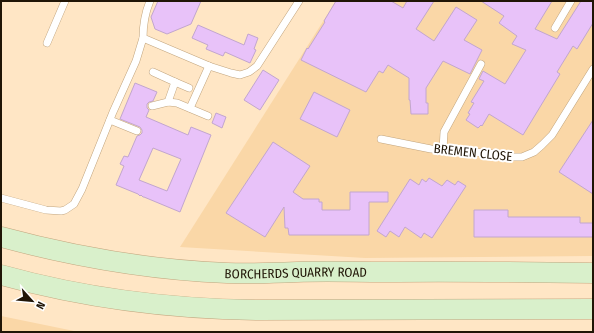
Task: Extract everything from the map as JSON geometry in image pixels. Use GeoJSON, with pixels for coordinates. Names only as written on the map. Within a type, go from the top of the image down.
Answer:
{"type":"FeatureCollection","features":[{"type":"Feature","properties":{"kind":"main road","name":"BORCHERDS QUARRY ROAD"},"geometry":{"type":"LineString","coordinates":[[1,238],[96,259],[144,266],[210,272],[254,274],[298,272],[593,273]]}},
{"type":"Feature","properties":{"kind":"main road"},"geometry":{"type":"LineString","coordinates":[[1,275],[51,287],[110,298],[207,308],[256,310],[593,309]]}},
{"type":"Feature","properties":{"kind":"lane"},"geometry":{"type":"LineString","coordinates":[[47,43],[65,1]]}},
{"type":"Feature","properties":{"kind":"lane"},"geometry":{"type":"LineString","coordinates":[[1,198],[46,210],[61,211],[70,208],[74,204],[82,189],[136,61],[143,38],[143,27],[150,1]]}},
{"type":"Feature","properties":{"kind":"lane"},"geometry":{"type":"LineString","coordinates":[[143,38],[210,66],[240,75],[254,70],[299,1]]}},
{"type":"Feature","properties":{"kind":"lane"},"geometry":{"type":"LineString","coordinates":[[555,28],[571,1]]}},
{"type":"Feature","properties":{"kind":"lane"},"geometry":{"type":"LineString","coordinates":[[443,150],[444,132],[481,64]]}},
{"type":"Feature","properties":{"kind":"lane"},"geometry":{"type":"LineString","coordinates":[[190,108],[210,66]]}},
{"type":"Feature","properties":{"kind":"lane","name":"BREMEN CLOSE"},"geometry":{"type":"LineString","coordinates":[[381,139],[431,149],[522,157],[534,152],[552,135],[593,69]]}},
{"type":"Feature","properties":{"kind":"lane"},"geometry":{"type":"LineString","coordinates":[[153,72],[189,88]]}},
{"type":"Feature","properties":{"kind":"lane"},"geometry":{"type":"LineString","coordinates":[[168,102],[175,82]]}},
{"type":"Feature","properties":{"kind":"lane"},"geometry":{"type":"LineString","coordinates":[[152,106],[168,102],[177,103],[208,116]]}},
{"type":"Feature","properties":{"kind":"lane"},"geometry":{"type":"LineString","coordinates":[[110,120],[137,131]]}},
{"type":"Feature","properties":{"kind":"shaded area"},"geometry":{"type":"Polygon","coordinates":[[[336,1],[593,1],[593,256],[365,258],[180,247],[336,1]]]}},
{"type":"Feature","properties":{"kind":"shaded area"},"geometry":{"type":"Polygon","coordinates":[[[1,316],[79,332],[1,332],[1,316]]]}},
{"type":"Feature","properties":{"kind":"building"},"geometry":{"type":"Polygon","coordinates":[[[158,1],[201,1],[191,24],[167,34],[155,29],[151,17],[158,1]]]}},
{"type":"Feature","properties":{"kind":"building"},"geometry":{"type":"Polygon","coordinates":[[[336,1],[391,1],[403,8],[407,1],[434,1],[416,29],[434,41],[456,7],[477,20],[464,40],[482,50],[470,74],[443,61],[426,88],[428,114],[411,114],[409,100],[409,78],[388,65],[383,73],[379,71],[366,92],[301,60],[307,48],[308,49],[325,22],[324,21],[336,1]]]}},
{"type":"Feature","properties":{"kind":"building"},"geometry":{"type":"Polygon","coordinates":[[[481,1],[552,1],[535,29],[557,39],[581,1],[593,1],[593,23],[577,49],[573,46],[557,72],[560,74],[523,135],[489,114],[482,126],[481,125],[478,128],[466,120],[474,103],[471,102],[484,81],[479,79],[483,71],[505,84],[526,50],[512,44],[517,36],[499,23],[504,16],[481,1]]]}},
{"type":"Feature","properties":{"kind":"building"},"geometry":{"type":"Polygon","coordinates":[[[198,25],[244,45],[248,34],[258,38],[254,49],[256,50],[250,63],[225,52],[223,56],[206,49],[208,45],[192,38],[198,25]]]}},
{"type":"Feature","properties":{"kind":"building"},"geometry":{"type":"Polygon","coordinates":[[[263,70],[279,80],[260,110],[244,100],[263,70]]]}},
{"type":"Feature","properties":{"kind":"building"},"geometry":{"type":"Polygon","coordinates":[[[135,83],[157,92],[153,101],[147,104],[147,108],[149,110],[146,117],[188,135],[191,127],[211,135],[180,212],[116,185],[124,166],[120,164],[124,156],[128,157],[137,136],[142,133],[140,127],[120,119],[135,83]],[[153,148],[139,180],[167,191],[181,159],[153,148]]]}},
{"type":"Feature","properties":{"kind":"building"},"geometry":{"type":"Polygon","coordinates":[[[314,92],[350,110],[337,137],[300,119],[314,92]]]}},
{"type":"Feature","properties":{"kind":"building"},"geometry":{"type":"Polygon","coordinates":[[[216,113],[226,117],[222,128],[212,123],[216,113]]]}},
{"type":"Feature","properties":{"kind":"building"},"geometry":{"type":"Polygon","coordinates":[[[593,120],[593,194],[559,172],[593,120]]]}},
{"type":"Feature","properties":{"kind":"building"},"geometry":{"type":"Polygon","coordinates":[[[273,142],[310,166],[293,192],[303,199],[319,199],[319,202],[322,202],[322,210],[350,210],[350,192],[388,192],[388,202],[369,202],[369,235],[289,235],[288,228],[285,228],[284,207],[265,237],[226,213],[273,142]]]}},
{"type":"Feature","properties":{"kind":"building"},"geometry":{"type":"Polygon","coordinates":[[[429,178],[442,186],[447,180],[455,185],[458,181],[466,186],[432,238],[424,233],[421,238],[405,227],[399,237],[390,231],[386,237],[377,231],[410,179],[419,185],[422,179],[426,182],[429,178]]]}},
{"type":"Feature","properties":{"kind":"building"},"geometry":{"type":"Polygon","coordinates":[[[474,210],[508,210],[508,217],[580,217],[580,223],[593,223],[593,237],[474,237],[474,210]]]}}]}
